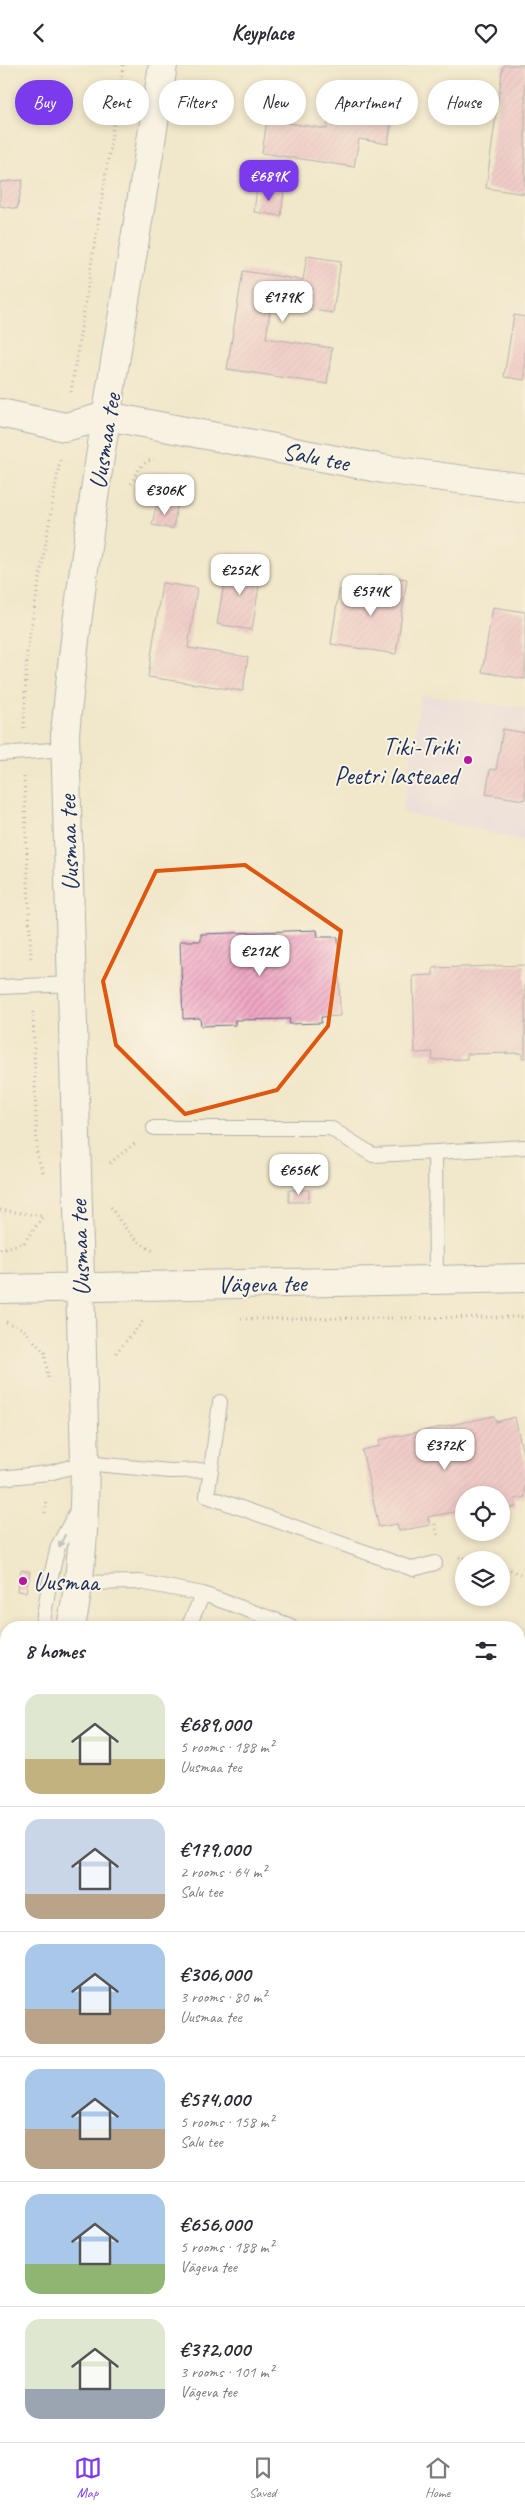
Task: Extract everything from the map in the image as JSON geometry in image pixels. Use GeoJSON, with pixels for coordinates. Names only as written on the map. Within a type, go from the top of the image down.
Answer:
{"type":"FeatureCollection","features":[{"type":"Feature","properties":{"kind":"street","name":"Uusmaa tee"},"geometry":{"type":"LineString","coordinates":[[73,1621],[84,1550],[85,1463],[80,1287],[90,1179],[73,984],[65,749],[74,645],[107,416],[163,65]]}},
{"type":"Feature","properties":{"kind":"street"},"geometry":{"type":"LineString","coordinates":[[0,413],[65,427],[107,416]]}},
{"type":"Feature","properties":{"kind":"street","name":"Salu tee"},"geometry":{"type":"LineString","coordinates":[[107,416],[383,469],[525,488]]}},
{"type":"Feature","properties":{"kind":"street","name":"Vägeva tee"},"geometry":{"type":"LineString","coordinates":[[0,1289],[525,1278]]}},
{"type":"Feature","properties":{"kind":"lane"},"geometry":{"type":"LineString","coordinates":[[0,754],[65,749]]}},
{"type":"Feature","properties":{"kind":"lane"},"geometry":{"type":"LineString","coordinates":[[0,987],[73,984]]}},
{"type":"Feature","properties":{"kind":"lane"},"geometry":{"type":"LineString","coordinates":[[154,1128],[330,1128],[373,1155],[525,1147]]}},
{"type":"Feature","properties":{"kind":"lane"},"geometry":{"type":"LineString","coordinates":[[435,1153],[436,1280]]}},
{"type":"Feature","properties":{"kind":"lane"},"geometry":{"type":"LineString","coordinates":[[220,1401],[207,1496],[413,1569],[435,1563]]}},
{"type":"Feature","properties":{"kind":"lane"},"geometry":{"type":"LineString","coordinates":[[0,1478],[49,1473],[85,1463],[170,1471],[211,1470]]}},
{"type":"Feature","properties":{"kind":"lane"},"geometry":{"type":"LineString","coordinates":[[43,1621],[48,1585],[58,1546],[84,1498]]}},
{"type":"Feature","properties":{"kind":"lane"},"geometry":{"type":"LineString","coordinates":[[80,1583],[140,1582],[203,1594],[278,1621]]}},
{"type":"Feature","properties":{"kind":"lane"},"geometry":{"type":"LineString","coordinates":[[191,1621],[203,1594]]}},
{"type":"Feature","properties":{"kind":"path"},"geometry":{"type":"LineString","coordinates":[[53,500],[94,506],[121,507],[137,470],[148,460],[162,458]]}},
{"type":"Feature","properties":{"kind":"path"},"geometry":{"type":"LineString","coordinates":[[90,1179],[154,1128]]}},
{"type":"Feature","properties":{"kind":"path"},"geometry":{"type":"LineString","coordinates":[[109,1202],[126,1229],[139,1243],[154,1251],[178,1254],[180,1285]]}},
{"type":"Feature","properties":{"kind":"path"},"geometry":{"type":"LineString","coordinates":[[0,1210],[43,1216]]}},
{"type":"Feature","properties":{"kind":"path"},"geometry":{"type":"LineString","coordinates":[[111,1359],[141,1321],[150,1317]]}},
{"type":"Feature","properties":{"kind":"path"},"geometry":{"type":"LineString","coordinates":[[232,1319],[525,1317]]}},
{"type":"Feature","properties":{"kind":"path"},"geometry":{"type":"LineString","coordinates":[[510,1570],[525,1576]]}},
{"type":"Feature","properties":{"kind":"highlighted area"},"geometry":{"type":"Polygon","coordinates":[[[245,865],[341,931],[328,1026],[277,1090],[185,1114],[116,1045],[103,981],[156,871],[245,865]]]}},
{"type":"Feature","properties":{"kind":"shaded area","name":"Tiki-Triki Peetri lasteaed"},"geometry":{"type":"Polygon","coordinates":[[[421,695],[525,708],[525,841],[403,812],[421,695]]]}},
{"type":"Feature","properties":{"kind":"building"},"geometry":{"type":"Polygon","coordinates":[[[503,65],[525,65],[525,194],[486,188],[495,125],[499,125],[499,94],[503,65]]]}},
{"type":"Feature","properties":{"kind":"building"},"geometry":{"type":"Polygon","coordinates":[[[266,125],[300,125],[327,129],[328,125],[391,125],[388,144],[359,139],[354,167],[262,153],[266,125]]]}},
{"type":"Feature","properties":{"kind":"building"},"geometry":{"type":"Polygon","coordinates":[[[23,180],[17,209],[0,206],[0,182],[23,180]]]}},
{"type":"Feature","properties":{"kind":"building"},"geometry":{"type":"Polygon","coordinates":[[[257,188],[284,191],[281,216],[254,212],[257,188]]]}},
{"type":"Feature","properties":{"kind":"building"},"geometry":{"type":"Polygon","coordinates":[[[307,256],[341,261],[333,313],[271,304],[266,338],[332,348],[327,384],[227,369],[243,271],[303,280],[307,256]]]}},
{"type":"Feature","properties":{"kind":"building"},"geometry":{"type":"Polygon","coordinates":[[[514,315],[525,317],[525,380],[504,377],[514,315]]]}},
{"type":"Feature","properties":{"kind":"building"},"geometry":{"type":"Polygon","coordinates":[[[157,502],[177,506],[173,529],[152,525],[157,502]]]}},
{"type":"Feature","properties":{"kind":"building"},"geometry":{"type":"Polygon","coordinates":[[[228,561],[262,567],[252,630],[217,624],[228,561]]]}},
{"type":"Feature","properties":{"kind":"building"},"geometry":{"type":"Polygon","coordinates":[[[379,575],[407,579],[396,654],[331,644],[339,590],[375,596],[379,575]]]}},
{"type":"Feature","properties":{"kind":"building"},"geometry":{"type":"Polygon","coordinates":[[[162,583],[197,588],[188,648],[248,657],[243,691],[148,677],[162,583]]]}},
{"type":"Feature","properties":{"kind":"building"},"geometry":{"type":"Polygon","coordinates":[[[493,607],[525,612],[525,679],[482,672],[493,607]]]}},
{"type":"Feature","properties":{"kind":"building"},"geometry":{"type":"Polygon","coordinates":[[[503,729],[525,733],[525,800],[486,794],[490,769],[496,770],[503,729]]]}},
{"type":"Feature","properties":{"kind":"building"},"geometry":{"type":"Polygon","coordinates":[[[317,930],[318,937],[338,937],[340,1016],[321,1017],[321,1023],[289,1024],[290,1019],[235,1020],[235,1025],[201,1026],[200,1018],[183,1019],[180,941],[201,941],[201,934],[317,930]]]}},
{"type":"Feature","properties":{"kind":"building"},"geometry":{"type":"Polygon","coordinates":[[[525,965],[525,1058],[522,1058],[522,1053],[467,1054],[467,1059],[432,1060],[433,1052],[415,1053],[413,976],[433,975],[433,968],[525,965]]]}},
{"type":"Feature","properties":{"kind":"building"},"geometry":{"type":"Polygon","coordinates":[[[289,1190],[309,1190],[309,1202],[289,1202],[289,1190]]]}},
{"type":"Feature","properties":{"kind":"building"},"geometry":{"type":"Polygon","coordinates":[[[494,1416],[496,1422],[515,1417],[525,1464],[525,1497],[514,1499],[516,1507],[510,1508],[510,1486],[455,1486],[455,1512],[428,1517],[430,1525],[399,1531],[397,1524],[379,1527],[362,1450],[380,1446],[379,1440],[494,1416]]]}},
{"type":"Feature","properties":{"kind":"building","name":"Uusmaa"},"geometry":{"type":"Polygon","coordinates":[[[21,1570],[30,1572],[26,1592],[17,1591],[21,1570]]]}},
{"type":"Feature","properties":{"kind":"place","name":"Tiki-Triki Peetri lasteaed"},"geometry":{"type":"Point","coordinates":[468,760]}},
{"type":"Feature","properties":{"kind":"place","name":"Uusmaa"},"geometry":{"type":"Point","coordinates":[23,1581]}}]}
